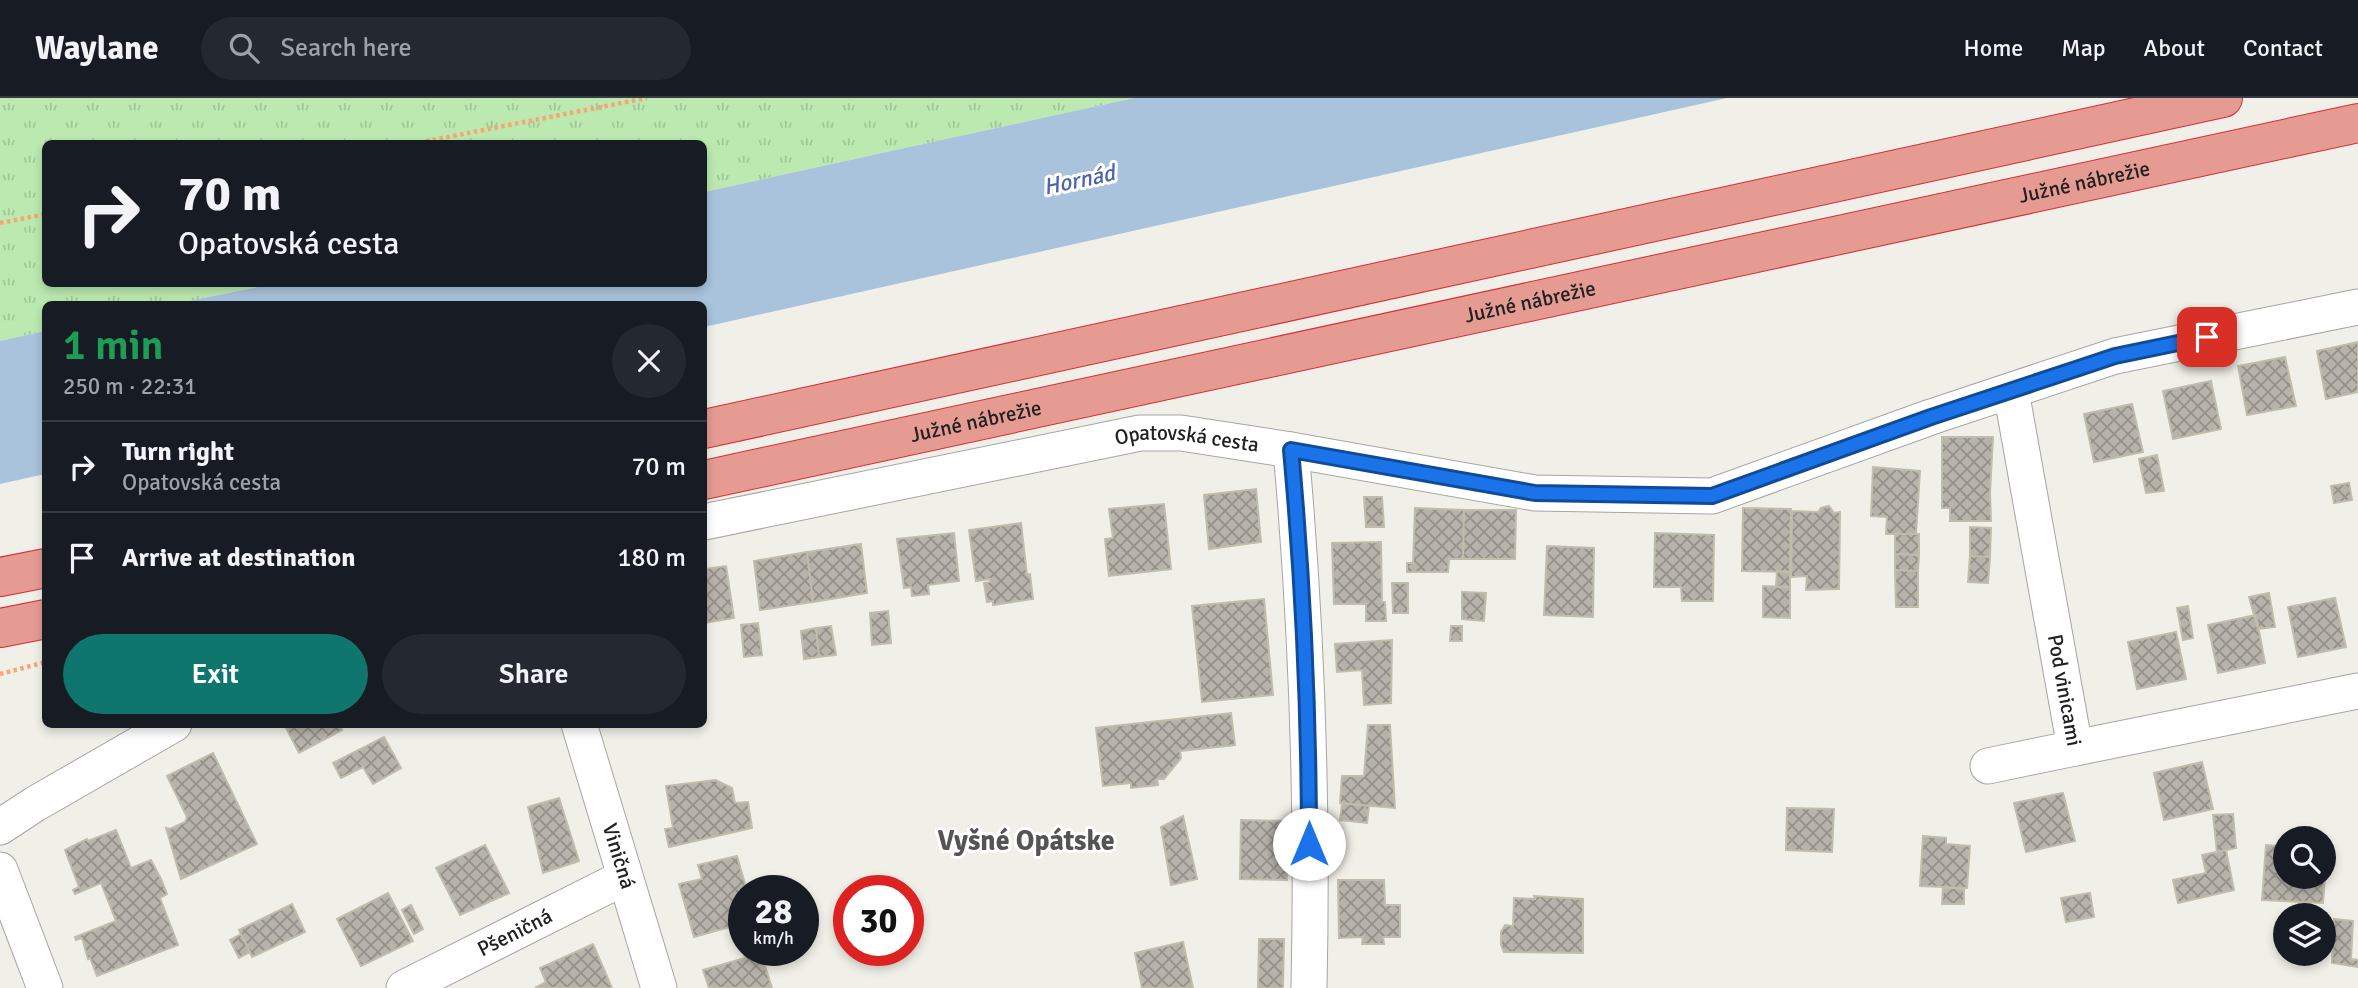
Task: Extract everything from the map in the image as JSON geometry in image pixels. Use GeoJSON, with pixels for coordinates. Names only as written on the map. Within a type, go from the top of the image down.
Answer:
{"type":"FeatureCollection","features":[{"type":"Feature","properties":{"kind":"highway"},"geometry":{"type":"LineString","coordinates":[[707,428],[2223,98]]}},
{"type":"Feature","properties":{"kind":"highway","name":"Južné nábrežie"},"geometry":{"type":"LineString","coordinates":[[707,480],[2358,123]]}},
{"type":"Feature","properties":{"kind":"highway"},"geometry":{"type":"LineString","coordinates":[[0,577],[42,569]]}},
{"type":"Feature","properties":{"kind":"street","name":"Opatovská cesta"},"geometry":{"type":"LineString","coordinates":[[707,522],[1140,433],[1181,433],[1535,493],[1712,496],[1931,417],[2115,356],[2358,307]]}},
{"type":"Feature","properties":{"kind":"street","name":"Pod vinicami"},"geometry":{"type":"LineString","coordinates":[[2011,391],[2075,748],[2358,691]]}},
{"type":"Feature","properties":{"kind":"street"},"geometry":{"type":"LineString","coordinates":[[1291,450],[1299,538],[1309,734],[1309,988]]}},
{"type":"Feature","properties":{"kind":"street"},"geometry":{"type":"LineString","coordinates":[[0,827],[167,728]]}},
{"type":"Feature","properties":{"kind":"street","name":"Viničná"},"geometry":{"type":"LineString","coordinates":[[580,728],[659,988]]}},
{"type":"Feature","properties":{"kind":"street"},"geometry":{"type":"LineString","coordinates":[[1988,766],[2075,748]]}},
{"type":"Feature","properties":{"kind":"street"},"geometry":{"type":"LineString","coordinates":[[0,870],[45,988]]}},
{"type":"Feature","properties":{"kind":"street","name":"Pšeničná"},"geometry":{"type":"LineString","coordinates":[[404,988],[625,877]]}},
{"type":"Feature","properties":{"kind":"path"},"geometry":{"type":"LineString","coordinates":[[432,140],[647,98]]}},
{"type":"Feature","properties":{"kind":"path"},"geometry":{"type":"LineString","coordinates":[[0,223],[42,215]]}},
{"type":"Feature","properties":{"kind":"path"},"geometry":{"type":"LineString","coordinates":[[0,674],[42,663]]}},
{"type":"Feature","properties":{"kind":"green space"},"geometry":{"type":"Polygon","coordinates":[[[0,98],[1134,98],[707,191],[707,140],[42,140],[42,287],[258,287],[188,301],[42,301],[42,332],[0,341],[0,98]]]}},
{"type":"Feature","properties":{"kind":"water","name":"Hornád"},"geometry":{"type":"Polygon","coordinates":[[[1134,98],[1727,98],[707,326],[707,301],[188,301],[258,287],[707,287],[707,191],[1134,98]]]}},
{"type":"Feature","properties":{"kind":"water"},"geometry":{"type":"Polygon","coordinates":[[[42,332],[42,475],[0,484],[0,341],[42,332]]]}},
{"type":"Feature","properties":{"kind":"building"},"geometry":{"type":"Polygon","coordinates":[[[2358,342],[2358,392],[2326,399],[2317,351],[2358,342]]]}},
{"type":"Feature","properties":{"kind":"building"},"geometry":{"type":"Polygon","coordinates":[[[2285,357],[2296,406],[2247,415],[2238,366],[2285,357]]]}},
{"type":"Feature","properties":{"kind":"building"},"geometry":{"type":"Polygon","coordinates":[[[2211,381],[2221,429],[2173,439],[2163,391],[2211,381]]]}},
{"type":"Feature","properties":{"kind":"building"},"geometry":{"type":"Polygon","coordinates":[[[2132,404],[2143,452],[2094,462],[2084,414],[2132,404]]]}},
{"type":"Feature","properties":{"kind":"building"},"geometry":{"type":"Polygon","coordinates":[[[1942,437],[1993,437],[1991,521],[1950,521],[1950,508],[1942,508],[1942,437]]]}},
{"type":"Feature","properties":{"kind":"building"},"geometry":{"type":"Polygon","coordinates":[[[2157,455],[2164,491],[2146,493],[2139,459],[2157,455]]]}},
{"type":"Feature","properties":{"kind":"building"},"geometry":{"type":"Polygon","coordinates":[[[1873,467],[1920,471],[1916,534],[1886,534],[1887,517],[1871,516],[1873,467]]]}},
{"type":"Feature","properties":{"kind":"building"},"geometry":{"type":"Polygon","coordinates":[[[2349,483],[2352,500],[2334,503],[2331,486],[2349,483]]]}},
{"type":"Feature","properties":{"kind":"building"},"geometry":{"type":"Polygon","coordinates":[[[1256,489],[1261,542],[1209,549],[1204,495],[1256,489]]]}},
{"type":"Feature","properties":{"kind":"building"},"geometry":{"type":"Polygon","coordinates":[[[1364,497],[1382,497],[1384,527],[1366,527],[1364,497]]]}},
{"type":"Feature","properties":{"kind":"building"},"geometry":{"type":"Polygon","coordinates":[[[1164,504],[1171,569],[1109,576],[1105,539],[1113,538],[1109,509],[1164,504]]]}},
{"type":"Feature","properties":{"kind":"building"},"geometry":{"type":"Polygon","coordinates":[[[1829,506],[1834,513],[1840,512],[1839,589],[1806,590],[1807,576],[1791,577],[1792,511],[1818,512],[1829,506]]]}},
{"type":"Feature","properties":{"kind":"building"},"geometry":{"type":"Polygon","coordinates":[[[1415,508],[1464,510],[1463,559],[1449,559],[1448,572],[1407,572],[1407,563],[1413,563],[1415,508]]]}},
{"type":"Feature","properties":{"kind":"building"},"geometry":{"type":"Polygon","coordinates":[[[1743,508],[1791,509],[1790,572],[1742,571],[1743,508]]]}},
{"type":"Feature","properties":{"kind":"building"},"geometry":{"type":"Polygon","coordinates":[[[1464,510],[1516,510],[1515,559],[1463,559],[1464,510]]]}},
{"type":"Feature","properties":{"kind":"building"},"geometry":{"type":"Polygon","coordinates":[[[1021,523],[1027,575],[1030,574],[1033,599],[993,605],[993,601],[987,602],[984,583],[990,582],[990,579],[976,581],[969,530],[1021,523]]]}},
{"type":"Feature","properties":{"kind":"building"},"geometry":{"type":"Polygon","coordinates":[[[1970,527],[1991,528],[1990,557],[1970,556],[1970,527]]]}},
{"type":"Feature","properties":{"kind":"building"},"geometry":{"type":"Polygon","coordinates":[[[954,533],[959,581],[928,585],[929,594],[912,596],[911,587],[904,588],[897,539],[954,533]]]}},
{"type":"Feature","properties":{"kind":"building"},"geometry":{"type":"Polygon","coordinates":[[[1655,533],[1714,535],[1713,601],[1682,601],[1681,587],[1654,587],[1655,533]]]}},
{"type":"Feature","properties":{"kind":"building"},"geometry":{"type":"Polygon","coordinates":[[[1895,534],[1919,534],[1919,555],[1895,554],[1895,534]]]}},
{"type":"Feature","properties":{"kind":"building"},"geometry":{"type":"Polygon","coordinates":[[[1381,542],[1382,602],[1385,602],[1386,621],[1366,621],[1366,604],[1334,604],[1332,543],[1381,542]]]}},
{"type":"Feature","properties":{"kind":"building"},"geometry":{"type":"Polygon","coordinates":[[[861,544],[867,593],[813,602],[807,552],[861,544]]]}},
{"type":"Feature","properties":{"kind":"building"},"geometry":{"type":"Polygon","coordinates":[[[1547,546],[1594,548],[1593,617],[1544,615],[1547,546]]]}},
{"type":"Feature","properties":{"kind":"building"},"geometry":{"type":"Polygon","coordinates":[[[807,552],[813,602],[760,610],[754,561],[807,552]]]}},
{"type":"Feature","properties":{"kind":"building"},"geometry":{"type":"Polygon","coordinates":[[[1895,554],[1919,555],[1918,571],[1895,570],[1895,554]]]}},
{"type":"Feature","properties":{"kind":"building"},"geometry":{"type":"Polygon","coordinates":[[[1970,556],[1990,557],[1988,583],[1968,582],[1970,556]]]}},
{"type":"Feature","properties":{"kind":"building"},"geometry":{"type":"Polygon","coordinates":[[[726,566],[734,618],[707,622],[707,569],[726,566]]]}},
{"type":"Feature","properties":{"kind":"building"},"geometry":{"type":"Polygon","coordinates":[[[1895,570],[1918,571],[1918,607],[1896,607],[1895,570]]]}},
{"type":"Feature","properties":{"kind":"building"},"geometry":{"type":"Polygon","coordinates":[[[1777,571],[1790,572],[1790,587],[1776,587],[1777,571]]]}},
{"type":"Feature","properties":{"kind":"building"},"geometry":{"type":"Polygon","coordinates":[[[1392,583],[1408,583],[1408,613],[1393,613],[1392,583]]]}},
{"type":"Feature","properties":{"kind":"building"},"geometry":{"type":"Polygon","coordinates":[[[1763,586],[1790,587],[1790,618],[1763,617],[1763,586]]]}},
{"type":"Feature","properties":{"kind":"building"},"geometry":{"type":"Polygon","coordinates":[[[1462,592],[1486,593],[1484,621],[1462,619],[1462,592]]]}},
{"type":"Feature","properties":{"kind":"building"},"geometry":{"type":"Polygon","coordinates":[[[2269,593],[2275,627],[2258,629],[2249,597],[2269,593]]]}},
{"type":"Feature","properties":{"kind":"building"},"geometry":{"type":"Polygon","coordinates":[[[2335,598],[2346,647],[2298,657],[2288,607],[2335,598]]]}},
{"type":"Feature","properties":{"kind":"building"},"geometry":{"type":"Polygon","coordinates":[[[1264,599],[1273,695],[1202,702],[1192,606],[1264,599]]]}},
{"type":"Feature","properties":{"kind":"building"},"geometry":{"type":"Polygon","coordinates":[[[2188,606],[2193,638],[2183,640],[2177,608],[2188,606]]]}},
{"type":"Feature","properties":{"kind":"building"},"geometry":{"type":"Polygon","coordinates":[[[888,611],[891,643],[872,645],[870,613],[888,611]]]}},
{"type":"Feature","properties":{"kind":"building"},"geometry":{"type":"Polygon","coordinates":[[[2256,615],[2265,663],[2218,673],[2208,625],[2256,615]]]}},
{"type":"Feature","properties":{"kind":"building"},"geometry":{"type":"Polygon","coordinates":[[[758,623],[762,655],[744,657],[741,625],[758,623]]]}},
{"type":"Feature","properties":{"kind":"building"},"geometry":{"type":"Polygon","coordinates":[[[831,626],[836,655],[819,657],[816,628],[831,626]]]}},
{"type":"Feature","properties":{"kind":"building"},"geometry":{"type":"Polygon","coordinates":[[[1451,626],[1462,626],[1462,641],[1450,641],[1451,626]]]}},
{"type":"Feature","properties":{"kind":"building"},"geometry":{"type":"Polygon","coordinates":[[[816,628],[819,657],[804,659],[801,631],[816,628]]]}},
{"type":"Feature","properties":{"kind":"building"},"geometry":{"type":"Polygon","coordinates":[[[2176,632],[2186,679],[2137,689],[2128,642],[2176,632]]]}},
{"type":"Feature","properties":{"kind":"building"},"geometry":{"type":"Polygon","coordinates":[[[1392,640],[1391,703],[1364,705],[1362,670],[1337,672],[1335,644],[1392,640]]]}},
{"type":"Feature","properties":{"kind":"building"},"geometry":{"type":"Polygon","coordinates":[[[1231,713],[1235,745],[1180,751],[1181,758],[1164,779],[1157,779],[1158,785],[1131,788],[1131,783],[1103,786],[1096,728],[1231,713]]]}},
{"type":"Feature","properties":{"kind":"building"},"geometry":{"type":"Polygon","coordinates":[[[1368,725],[1390,725],[1395,808],[1340,803],[1342,776],[1364,776],[1368,725]]]}},
{"type":"Feature","properties":{"kind":"building"},"geometry":{"type":"Polygon","coordinates":[[[286,728],[341,728],[342,730],[299,753],[286,728]]]}},
{"type":"Feature","properties":{"kind":"building"},"geometry":{"type":"Polygon","coordinates":[[[384,737],[401,768],[373,784],[363,767],[341,778],[333,763],[384,737]]]}},
{"type":"Feature","properties":{"kind":"building"},"geometry":{"type":"Polygon","coordinates":[[[213,753],[257,844],[181,879],[166,828],[170,829],[185,822],[187,817],[167,776],[213,753]]]}},
{"type":"Feature","properties":{"kind":"building"},"geometry":{"type":"Polygon","coordinates":[[[2202,762],[2213,809],[2164,820],[2154,773],[2202,762]]]}},
{"type":"Feature","properties":{"kind":"building"},"geometry":{"type":"Polygon","coordinates":[[[715,780],[732,788],[735,803],[748,802],[752,828],[669,847],[665,829],[673,828],[666,786],[715,780]]]}},
{"type":"Feature","properties":{"kind":"building"},"geometry":{"type":"Polygon","coordinates":[[[2063,793],[2075,841],[2026,852],[2014,803],[2063,793]]]}},
{"type":"Feature","properties":{"kind":"building"},"geometry":{"type":"Polygon","coordinates":[[[559,798],[579,861],[543,873],[528,807],[559,798]]]}},
{"type":"Feature","properties":{"kind":"building"},"geometry":{"type":"Polygon","coordinates":[[[1342,803],[1369,806],[1367,823],[1340,820],[1342,803]]]}},
{"type":"Feature","properties":{"kind":"building"},"geometry":{"type":"Polygon","coordinates":[[[1787,808],[1834,809],[1832,852],[1786,850],[1787,808]]]}},
{"type":"Feature","properties":{"kind":"building"},"geometry":{"type":"Polygon","coordinates":[[[2233,814],[2236,848],[2217,852],[2213,815],[2233,814]]]}},
{"type":"Feature","properties":{"kind":"building"},"geometry":{"type":"Polygon","coordinates":[[[1183,816],[1197,879],[1171,885],[1161,827],[1183,816]]]}},
{"type":"Feature","properties":{"kind":"building"},"geometry":{"type":"Polygon","coordinates":[[[1241,820],[1289,821],[1287,880],[1240,879],[1241,820]]]}},
{"type":"Feature","properties":{"kind":"building"},"geometry":{"type":"Polygon","coordinates":[[[116,830],[131,868],[151,860],[167,894],[160,898],[178,945],[97,976],[90,958],[88,959],[82,938],[76,940],[75,937],[116,921],[101,883],[75,894],[73,890],[79,887],[65,850],[87,839],[88,841],[116,830]]]}},
{"type":"Feature","properties":{"kind":"building"},"geometry":{"type":"Polygon","coordinates":[[[1923,836],[1946,838],[1946,844],[1970,846],[1967,888],[1920,886],[1923,836]]]}},
{"type":"Feature","properties":{"kind":"building"},"geometry":{"type":"Polygon","coordinates":[[[485,845],[509,893],[460,915],[436,868],[485,845]]]}},
{"type":"Feature","properties":{"kind":"building"},"geometry":{"type":"Polygon","coordinates":[[[2266,845],[2273,846],[2273,889],[2324,889],[2323,903],[2262,900],[2266,845]]]}},
{"type":"Feature","properties":{"kind":"building"},"geometry":{"type":"Polygon","coordinates":[[[2226,850],[2234,890],[2178,903],[2173,880],[2206,873],[2202,855],[2226,850]]]}},
{"type":"Feature","properties":{"kind":"building"},"geometry":{"type":"Polygon","coordinates":[[[737,856],[742,875],[728,875],[728,927],[694,937],[679,884],[702,879],[698,865],[737,856]]]}},
{"type":"Feature","properties":{"kind":"building"},"geometry":{"type":"Polygon","coordinates":[[[1338,880],[1384,880],[1385,905],[1400,905],[1400,937],[1383,937],[1384,944],[1362,944],[1363,937],[1339,938],[1338,880]]]}},
{"type":"Feature","properties":{"kind":"building"},"geometry":{"type":"Polygon","coordinates":[[[1943,887],[1964,889],[1964,904],[1942,904],[1943,887]]]}},
{"type":"Feature","properties":{"kind":"building"},"geometry":{"type":"Polygon","coordinates":[[[388,893],[413,941],[361,966],[337,919],[388,893]]]}},
{"type":"Feature","properties":{"kind":"building"},"geometry":{"type":"Polygon","coordinates":[[[2090,893],[2094,917],[2066,922],[2061,898],[2090,893]]]}},
{"type":"Feature","properties":{"kind":"building"},"geometry":{"type":"Polygon","coordinates":[[[1534,896],[1583,899],[1583,953],[1504,952],[1501,932],[1505,925],[1513,926],[1514,898],[1535,899],[1534,896]]]}},
{"type":"Feature","properties":{"kind":"building"},"geometry":{"type":"Polygon","coordinates":[[[292,904],[305,932],[252,957],[239,930],[292,904]]]}},
{"type":"Feature","properties":{"kind":"building"},"geometry":{"type":"Polygon","coordinates":[[[411,905],[423,929],[414,934],[402,910],[411,905]]]}},
{"type":"Feature","properties":{"kind":"building"},"geometry":{"type":"Polygon","coordinates":[[[2336,919],[2353,921],[2351,959],[2358,960],[2358,967],[2336,964],[2336,919]]]}},
{"type":"Feature","properties":{"kind":"building"},"geometry":{"type":"Polygon","coordinates":[[[241,934],[250,952],[239,958],[230,940],[241,934]]]}},
{"type":"Feature","properties":{"kind":"building"},"geometry":{"type":"Polygon","coordinates":[[[1259,939],[1284,939],[1283,988],[1258,988],[1259,939]]]}},
{"type":"Feature","properties":{"kind":"building"},"geometry":{"type":"Polygon","coordinates":[[[1183,942],[1193,988],[1142,988],[1135,953],[1183,942]]]}},
{"type":"Feature","properties":{"kind":"building"},"geometry":{"type":"Polygon","coordinates":[[[593,944],[612,988],[535,988],[546,982],[540,968],[593,944]]]}},
{"type":"Feature","properties":{"kind":"building"},"geometry":{"type":"Polygon","coordinates":[[[728,963],[728,966],[765,966],[772,988],[709,988],[703,970],[728,963]]]}},
{"type":"Feature","properties":{"kind":"district","name":"Vyšné Opátske"},"geometry":{"type":"Point","coordinates":[1026,841]}},
{"type":"Feature","properties":{"kind":"route"},"geometry":{"type":"LineString","coordinates":[[1309,844],[1309,734],[1299,538],[1291,450],[1535,493],[1712,496],[1931,417],[2115,356],[2207,337]]}}]}
